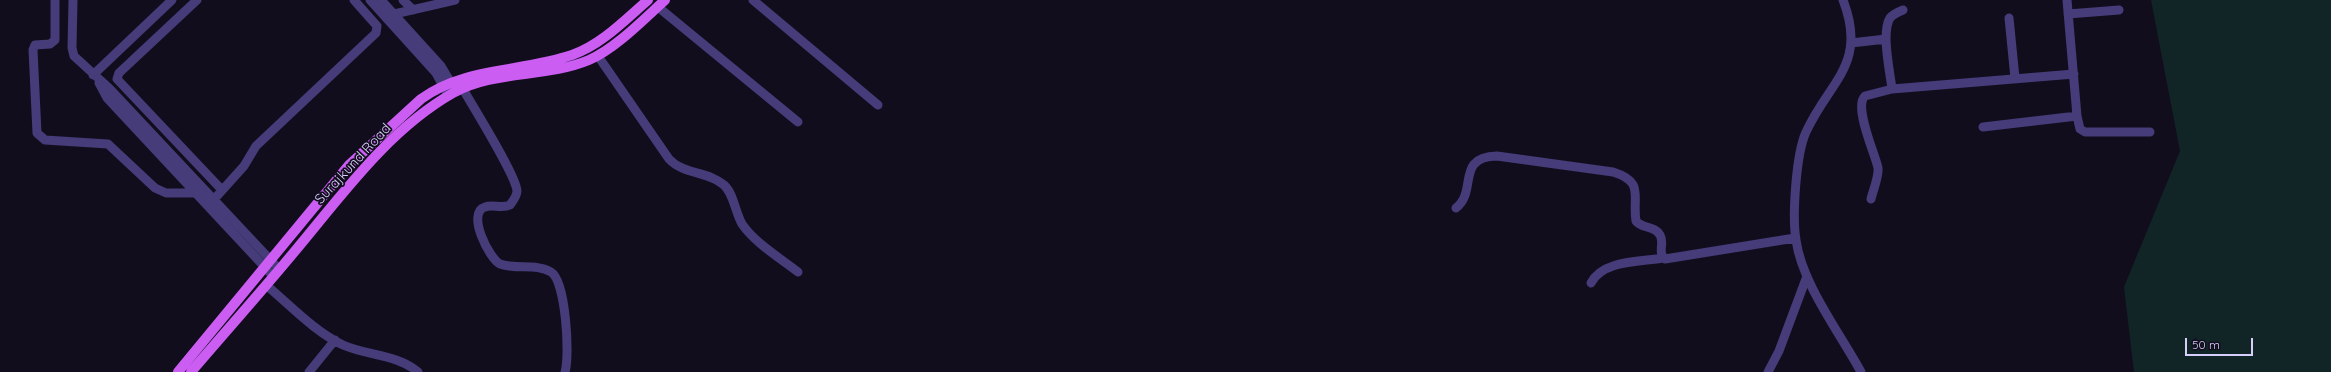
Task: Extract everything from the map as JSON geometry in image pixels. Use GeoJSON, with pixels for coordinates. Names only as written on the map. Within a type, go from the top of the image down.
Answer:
{"type":"FeatureCollection","features":[{"type":"Feature","properties":{"kind":"main road","name":"Surajkund Road"},"geometry":{"type":"LineString","coordinates":[[178,372],[349,164],[410,108],[446,83],[561,58],[581,51],[598,42],[648,0]]}},
{"type":"Feature","properties":{"kind":"main road","name":"Surajkund Road"},"geometry":{"type":"LineString","coordinates":[[192,372],[367,164],[403,131],[456,92],[501,79],[573,66],[598,56],[661,3]]}},
{"type":"Feature","properties":{"kind":"street"},"geometry":{"type":"LineString","coordinates":[[55,0],[55,40],[50,44],[35,45],[33,50],[37,133],[45,140],[108,144],[155,188],[166,193],[196,193]]}},
{"type":"Feature","properties":{"kind":"street"},"geometry":{"type":"LineString","coordinates":[[73,0],[72,51],[74,56],[95,78],[110,89],[211,203],[276,273]]}},
{"type":"Feature","properties":{"kind":"street"},"geometry":{"type":"LineString","coordinates":[[95,78],[172,0]]}},
{"type":"Feature","properties":{"kind":"street"},"geometry":{"type":"LineString","coordinates":[[197,0],[120,73],[117,78],[222,190]]}},
{"type":"Feature","properties":{"kind":"street"},"geometry":{"type":"LineString","coordinates":[[211,203],[244,166],[256,146],[376,33],[377,26],[354,0]]}},
{"type":"Feature","properties":{"kind":"street"},"geometry":{"type":"LineString","coordinates":[[370,0],[390,16]]}},
{"type":"Feature","properties":{"kind":"street"},"geometry":{"type":"LineString","coordinates":[[381,0],[390,16],[436,73],[456,92],[504,162],[516,189],[514,200],[510,205],[485,206],[481,210],[478,223],[481,234],[489,252],[500,264],[546,270],[553,274],[558,280],[563,297],[567,360],[565,372]]}},
{"type":"Feature","properties":{"kind":"street"},"geometry":{"type":"LineString","coordinates":[[403,0],[413,10]]}},
{"type":"Feature","properties":{"kind":"street"},"geometry":{"type":"LineString","coordinates":[[390,16],[455,0]]}},
{"type":"Feature","properties":{"kind":"street"},"geometry":{"type":"LineString","coordinates":[[753,0],[878,105]]}},
{"type":"Feature","properties":{"kind":"street"},"geometry":{"type":"LineString","coordinates":[[1843,0],[1850,22],[1851,43],[1844,72],[1810,123],[1802,141],[1794,218],[1795,238],[1806,276],[1861,372]]}},
{"type":"Feature","properties":{"kind":"street"},"geometry":{"type":"LineString","coordinates":[[2067,0],[2077,116],[2080,129],[2085,132],[2150,132]]}},
{"type":"Feature","properties":{"kind":"street"},"geometry":{"type":"LineString","coordinates":[[661,3],[798,122]]}},
{"type":"Feature","properties":{"kind":"street"},"geometry":{"type":"LineString","coordinates":[[1892,89],[1886,39],[1887,26],[1891,17],[1903,10]]}},
{"type":"Feature","properties":{"kind":"street"},"geometry":{"type":"LineString","coordinates":[[2068,14],[2119,10]]}},
{"type":"Feature","properties":{"kind":"street"},"geometry":{"type":"LineString","coordinates":[[2009,18],[2014,78]]}},
{"type":"Feature","properties":{"kind":"street"},"geometry":{"type":"LineString","coordinates":[[1851,43],[1886,39]]}},
{"type":"Feature","properties":{"kind":"street"},"geometry":{"type":"LineString","coordinates":[[598,56],[669,159],[681,169],[716,180],[725,186],[739,217],[748,231],[798,272]]}},
{"type":"Feature","properties":{"kind":"street"},"geometry":{"type":"LineString","coordinates":[[1871,199],[1878,170],[1866,134],[1862,102],[1863,98],[1869,94],[1892,89],[2074,74]]}},
{"type":"Feature","properties":{"kind":"street"},"geometry":{"type":"LineString","coordinates":[[95,78],[107,98],[196,193],[211,203]]}},
{"type":"Feature","properties":{"kind":"street"},"geometry":{"type":"LineString","coordinates":[[1983,127],[2077,116]]}},
{"type":"Feature","properties":{"kind":"street"},"geometry":{"type":"LineString","coordinates":[[1456,208],[1466,193],[1471,168],[1480,159],[1489,156],[1613,172],[1632,181],[1636,195],[1636,221],[1641,226],[1654,228],[1658,232],[1662,239],[1661,252],[1663,258]]}},
{"type":"Feature","properties":{"kind":"street"},"geometry":{"type":"LineString","coordinates":[[1590,283],[1595,275],[1606,268],[1663,258],[1673,259],[1795,238]]}},
{"type":"Feature","properties":{"kind":"street"},"geometry":{"type":"LineString","coordinates":[[1768,372],[1779,350],[1806,276]]}},
{"type":"Feature","properties":{"kind":"street"},"geometry":{"type":"LineString","coordinates":[[266,285],[334,340],[348,347],[406,363],[418,372]]}},
{"type":"Feature","properties":{"kind":"street"},"geometry":{"type":"LineString","coordinates":[[308,372],[334,340]]}},
{"type":"Feature","properties":{"kind":"green space"},"geometry":{"type":"Polygon","coordinates":[[[2151,0],[2331,0],[2331,372],[2134,372],[2124,287],[2180,151],[2151,0]]]}}]}
